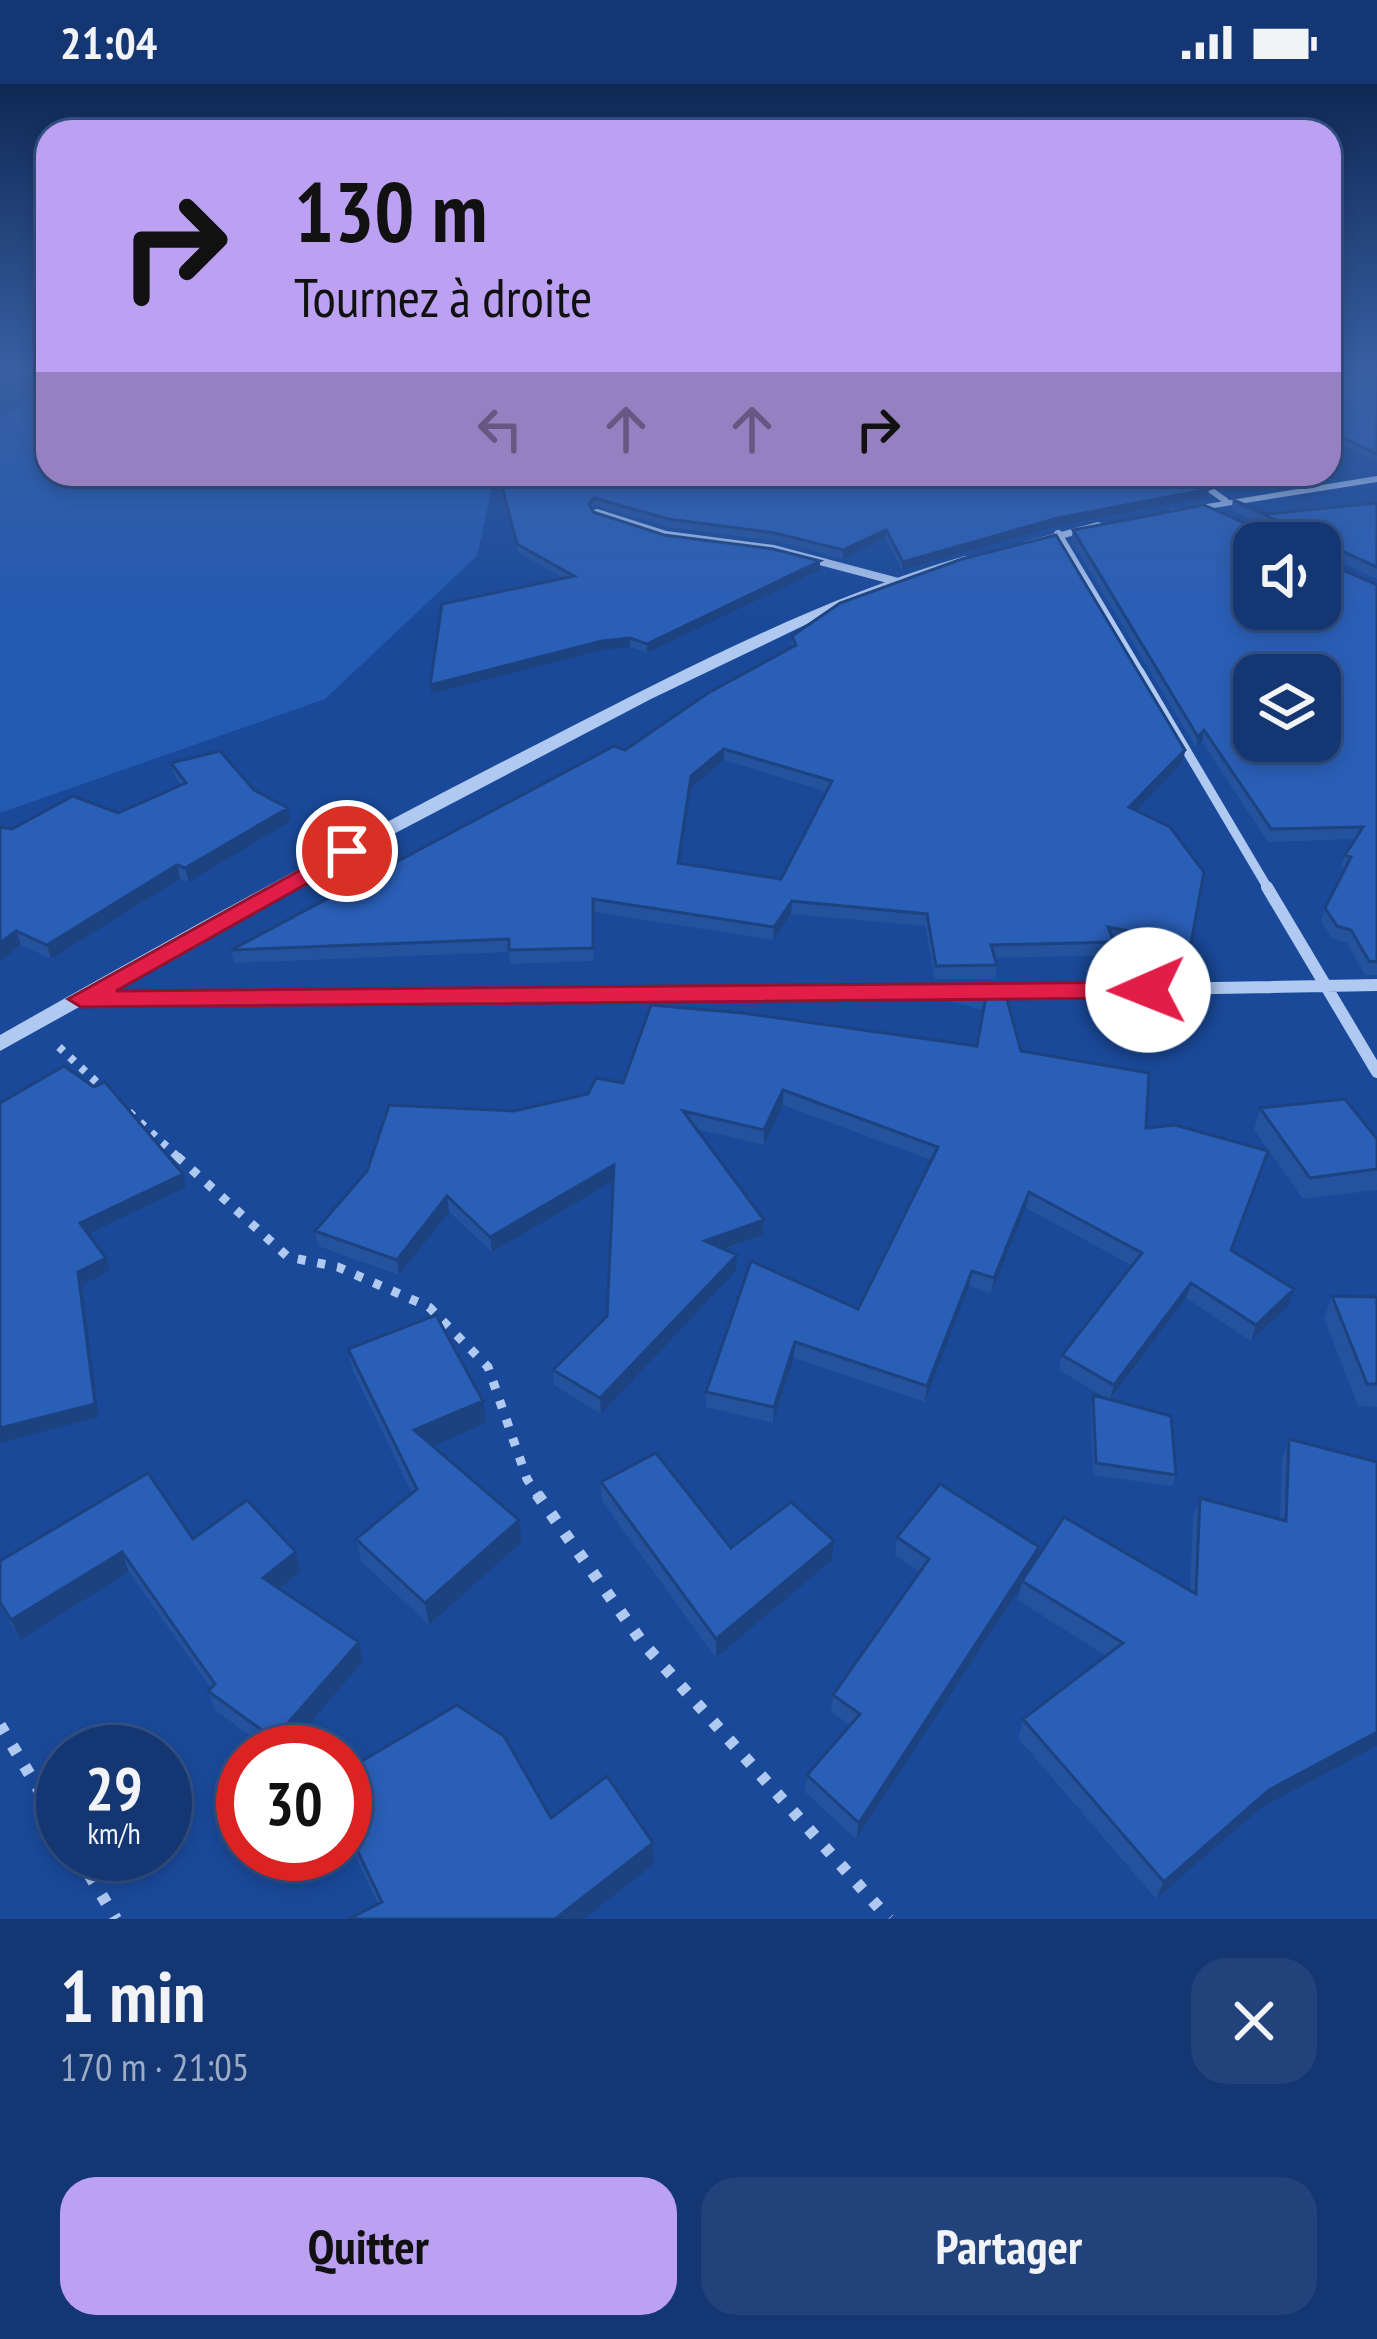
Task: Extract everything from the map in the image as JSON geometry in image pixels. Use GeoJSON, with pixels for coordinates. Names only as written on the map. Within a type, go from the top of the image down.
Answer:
{"type":"FeatureCollection","features":[{"type":"Feature","properties":{"kind":"street"},"geometry":{"type":"LineString","coordinates":[[1341,486],[1377,479]]}},
{"type":"Feature","properties":{"kind":"street"},"geometry":{"type":"LineString","coordinates":[[1200,486],[1223,508]]}},
{"type":"Feature","properties":{"kind":"street"},"geometry":{"type":"LineString","coordinates":[[1162,513],[1201,506],[1223,508],[1340,486]]}},
{"type":"Feature","properties":{"kind":"street"},"geometry":{"type":"LineString","coordinates":[[597,513],[666,535],[774,549],[895,581]]}},
{"type":"Feature","properties":{"kind":"street"},"geometry":{"type":"LineString","coordinates":[[1020,544],[1123,521]]}},
{"type":"Feature","properties":{"kind":"street"},"geometry":{"type":"LineString","coordinates":[[1058,534],[1377,1072]]}},
{"type":"Feature","properties":{"kind":"street"},"geometry":{"type":"LineString","coordinates":[[0,1044],[512,764],[675,681],[895,581],[981,554]]}},
{"type":"Feature","properties":{"kind":"street"},"geometry":{"type":"LineString","coordinates":[[81,999],[1377,985]]}},
{"type":"Feature","properties":{"kind":"path"},"geometry":{"type":"LineString","coordinates":[[34,1024],[288,1257],[338,1268],[429,1307],[488,1367],[527,1479],[642,1642],[889,1919]]}},
{"type":"Feature","properties":{"kind":"path"},"geometry":{"type":"LineString","coordinates":[[0,1725],[36,1785]]}},
{"type":"Feature","properties":{"kind":"path"},"geometry":{"type":"LineString","coordinates":[[93,1881],[116,1919]]}},
{"type":"Feature","properties":{"kind":"shaded area"},"geometry":{"type":"Polygon","coordinates":[[[0,453],[36,453],[36,486],[492,486],[477,556],[325,699],[0,813],[0,453]]]}},
{"type":"Feature","properties":{"kind":"building"},"geometry":{"type":"Polygon","coordinates":[[[502,487],[1209,489],[1058,518],[903,562],[886,530],[843,550],[775,533],[668,519],[594,498],[589,504],[593,512],[664,535],[773,549],[820,561],[647,644],[630,638],[602,641],[430,685],[442,604],[574,576],[517,544],[502,487]]]}},
{"type":"Feature","properties":{"kind":"building"},"geometry":{"type":"Polygon","coordinates":[[[1233,500],[1268,514],[1377,503],[1377,567],[1341,551],[1341,522],[1280,522],[1233,500]]]}},
{"type":"Feature","properties":{"kind":"building"},"geometry":{"type":"Polygon","coordinates":[[[1204,505],[1242,522],[1233,522],[1233,630],[1341,630],[1341,569],[1377,585],[1377,962],[1369,961],[1351,930],[1337,926],[1325,908],[1351,857],[1345,855],[1363,827],[1271,829],[1204,730],[1198,737],[1073,530],[1204,505]]]}},
{"type":"Feature","properties":{"kind":"building"},"geometry":{"type":"Polygon","coordinates":[[[1056,535],[1185,750],[1129,807],[1170,827],[1204,872],[1191,943],[1108,927],[1114,942],[991,945],[997,965],[936,966],[927,914],[792,901],[774,927],[593,899],[593,948],[509,950],[509,939],[231,950],[614,746],[625,750],[708,693],[796,645],[792,636],[840,603],[962,559],[1056,535]],[[724,749],[691,776],[678,863],[781,879],[832,781],[724,749]]]}},
{"type":"Feature","properties":{"kind":"building"},"geometry":{"type":"Polygon","coordinates":[[[220,751],[254,790],[288,808],[185,868],[177,865],[47,945],[16,931],[0,943],[0,827],[12,829],[73,796],[118,813],[186,783],[171,763],[220,751]]]}},
{"type":"Feature","properties":{"kind":"building"},"geometry":{"type":"Polygon","coordinates":[[[1003,985],[1021,1051],[1149,1073],[1146,1128],[1175,1125],[1268,1151],[1231,1250],[1294,1289],[1256,1325],[1191,1283],[1114,1385],[1062,1355],[1142,1253],[1029,1192],[994,1278],[972,1271],[927,1386],[795,1342],[774,1407],[706,1392],[751,1261],[858,1309],[938,1147],[783,1090],[764,1130],[683,1111],[764,1220],[705,1241],[737,1255],[600,1398],[553,1370],[607,1316],[614,1165],[490,1237],[447,1196],[397,1260],[315,1231],[367,1171],[389,1105],[514,1111],[588,1094],[596,1078],[623,1083],[651,1005],[977,1046],[986,996],[946,986],[1003,985]]]}},
{"type":"Feature","properties":{"kind":"building"},"geometry":{"type":"Polygon","coordinates":[[[64,1066],[94,1087],[105,1082],[183,1174],[80,1223],[106,1258],[78,1272],[95,1404],[0,1428],[0,1103],[64,1066]]]}},
{"type":"Feature","properties":{"kind":"building"},"geometry":{"type":"Polygon","coordinates":[[[1345,1099],[1377,1139],[1377,1169],[1310,1178],[1260,1108],[1345,1099]]]}},
{"type":"Feature","properties":{"kind":"building"},"geometry":{"type":"Polygon","coordinates":[[[1332,1296],[1377,1297],[1377,1384],[1367,1384],[1332,1296]]]}},
{"type":"Feature","properties":{"kind":"building"},"geometry":{"type":"Polygon","coordinates":[[[436,1315],[483,1401],[414,1430],[519,1520],[425,1603],[356,1539],[417,1489],[348,1349],[436,1315]]]}},
{"type":"Feature","properties":{"kind":"building"},"geometry":{"type":"Polygon","coordinates":[[[1093,1395],[1171,1416],[1176,1475],[1096,1463],[1093,1395]]]}},
{"type":"Feature","properties":{"kind":"building"},"geometry":{"type":"Polygon","coordinates":[[[1289,1439],[1377,1462],[1377,1732],[1269,1790],[1164,1882],[1023,1719],[1123,1643],[1022,1581],[1064,1517],[1196,1594],[1200,1498],[1286,1521],[1289,1439]]]}},
{"type":"Feature","properties":{"kind":"building"},"geometry":{"type":"Polygon","coordinates":[[[656,1453],[731,1548],[791,1502],[834,1541],[716,1639],[601,1482],[656,1453]]]}},
{"type":"Feature","properties":{"kind":"building"},"geometry":{"type":"Polygon","coordinates":[[[148,1473],[193,1539],[247,1500],[296,1552],[263,1578],[359,1642],[286,1725],[255,1725],[208,1691],[215,1684],[122,1552],[11,1620],[0,1602],[0,1561],[148,1473]]]}},
{"type":"Feature","properties":{"kind":"building"},"geometry":{"type":"Polygon","coordinates":[[[940,1484],[1039,1547],[859,1823],[807,1775],[860,1714],[833,1695],[929,1559],[897,1537],[940,1484]]]}},
{"type":"Feature","properties":{"kind":"building"},"geometry":{"type":"Polygon","coordinates":[[[457,1705],[504,1736],[551,1818],[607,1776],[653,1843],[555,1919],[349,1919],[382,1902],[372,1881],[372,1755],[457,1705]]]}},
{"type":"Feature","properties":{"kind":"route"},"geometry":{"type":"LineString","coordinates":[[347,851],[81,999],[1148,990]]}}]}
